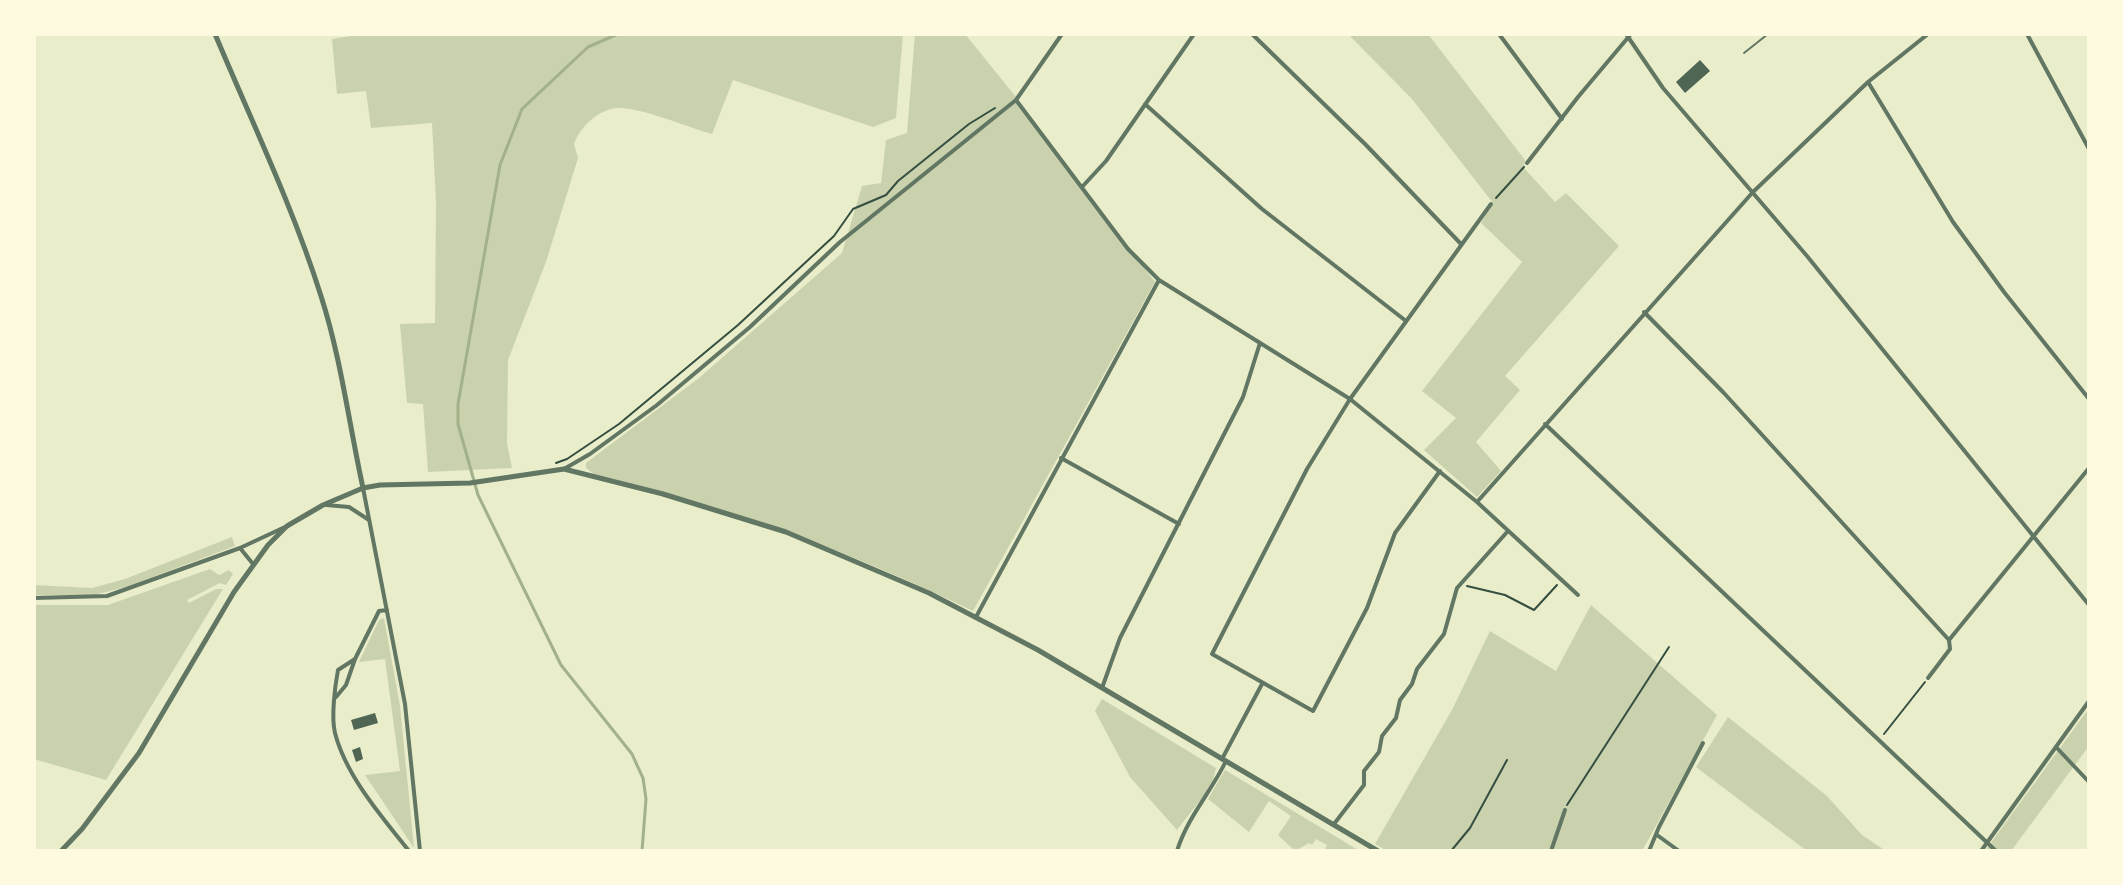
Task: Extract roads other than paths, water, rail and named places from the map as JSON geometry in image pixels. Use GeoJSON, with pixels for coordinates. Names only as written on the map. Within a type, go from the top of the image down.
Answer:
{"type":"FeatureCollection","features":[{"type":"Feature","properties":{"kind":"street"},"geometry":{"type":"LineString","coordinates":[[215,34],[303,244],[331,332],[405,704],[420,851]]}},
{"type":"Feature","properties":{"kind":"street"},"geometry":{"type":"LineString","coordinates":[[564,469],[623,431],[666,398],[750,327],[840,242],[1016,100],[1062,34]]}},
{"type":"Feature","properties":{"kind":"street"},"geometry":{"type":"LineString","coordinates":[[1082,187],[1106,161],[1194,34]]}},
{"type":"Feature","properties":{"kind":"street"},"geometry":{"type":"LineString","coordinates":[[1252,34],[1366,145],[1461,244]]}},
{"type":"Feature","properties":{"kind":"street"},"geometry":{"type":"LineString","coordinates":[[1499,34],[1562,119]]}},
{"type":"Feature","properties":{"kind":"street"},"geometry":{"type":"LineString","coordinates":[[1477,502],[1753,192],[1868,82],[1928,34]]}},
{"type":"Feature","properties":{"kind":"street"},"geometry":{"type":"LineString","coordinates":[[2027,34],[2089,149]]}},
{"type":"Feature","properties":{"kind":"street"},"geometry":{"type":"LineString","coordinates":[[1527,163],[1628,35],[1663,88],[1753,192],[2089,605]]}},
{"type":"Feature","properties":{"kind":"street"},"geometry":{"type":"LineString","coordinates":[[1868,82],[1953,222],[2089,399]]}},
{"type":"Feature","properties":{"kind":"street"},"geometry":{"type":"LineString","coordinates":[[1016,100],[1128,249],[1159,280],[1350,399],[1477,502],[1578,595]]}},
{"type":"Feature","properties":{"kind":"street"},"geometry":{"type":"LineString","coordinates":[[1145,104],[1262,209],[1406,321]]}},
{"type":"Feature","properties":{"kind":"street"},"geometry":{"type":"LineString","coordinates":[[1440,471],[1395,533],[1367,608],[1313,711],[1212,654],[1307,469],[1350,399],[1491,204]]}},
{"type":"Feature","properties":{"kind":"street"},"geometry":{"type":"LineString","coordinates":[[976,617],[1159,280]]}},
{"type":"Feature","properties":{"kind":"street"},"geometry":{"type":"LineString","coordinates":[[1644,312],[1723,392],[1949,640],[1950,649],[1928,678]]}},
{"type":"Feature","properties":{"kind":"street"},"geometry":{"type":"LineString","coordinates":[[1102,688],[1120,638],[1243,397],[1260,343]]}},
{"type":"Feature","properties":{"kind":"street"},"geometry":{"type":"LineString","coordinates":[[1545,424],[1996,851]]}},
{"type":"Feature","properties":{"kind":"street"},"geometry":{"type":"LineString","coordinates":[[1061,458],[1179,524]]}},
{"type":"Feature","properties":{"kind":"street"},"geometry":{"type":"LineString","coordinates":[[1949,640],[2089,468]]}},
{"type":"Feature","properties":{"kind":"street"},"geometry":{"type":"LineString","coordinates":[[34,598],[107,596],[240,548],[363,488],[470,483],[564,469],[663,494],[786,532],[895,577],[976,617],[1102,688],[1378,851]]}},
{"type":"Feature","properties":{"kind":"street"},"geometry":{"type":"LineString","coordinates":[[323,505],[349,507],[369,520]]}},
{"type":"Feature","properties":{"kind":"street"},"geometry":{"type":"LineString","coordinates":[[61,851],[82,829],[139,753],[253,564],[287,526]]}},
{"type":"Feature","properties":{"kind":"street"},"geometry":{"type":"LineString","coordinates":[[1334,824],[1364,785],[1364,771],[1379,752],[1382,736],[1396,718],[1400,700],[1412,684],[1417,669],[1444,634],[1460,585],[1508,531]]}},
{"type":"Feature","properties":{"kind":"street"},"geometry":{"type":"LineString","coordinates":[[240,548],[253,564]]}},
{"type":"Feature","properties":{"kind":"street"},"geometry":{"type":"LineString","coordinates":[[336,697],[346,685],[379,611],[387,610]]}},
{"type":"Feature","properties":{"kind":"street"},"geometry":{"type":"LineString","coordinates":[[355,659],[338,670],[334,686],[335,734],[358,780],[409,851]]}},
{"type":"Feature","properties":{"kind":"street"},"geometry":{"type":"LineString","coordinates":[[1177,851],[1183,832],[1214,787],[1262,684]]}},
{"type":"Feature","properties":{"kind":"street"},"geometry":{"type":"LineString","coordinates":[[1981,851],[2089,701]]}},
{"type":"Feature","properties":{"kind":"street"},"geometry":{"type":"LineString","coordinates":[[1649,851],[1703,743]]}},
{"type":"Feature","properties":{"kind":"street"},"geometry":{"type":"LineString","coordinates":[[2056,747],[2089,782]]}},
{"type":"Feature","properties":{"kind":"street"},"geometry":{"type":"LineString","coordinates":[[1551,851],[1565,810]]}},
{"type":"Feature","properties":{"kind":"street"},"geometry":{"type":"LineString","coordinates":[[1657,835],[1679,851]]}},
{"type":"Feature","properties":{"kind":"lane"},"geometry":{"type":"LineString","coordinates":[[1744,53],[1768,34]]}},
{"type":"Feature","properties":{"kind":"waterway"},"geometry":{"type":"LineString","coordinates":[[618,34],[588,47],[522,109],[500,165],[458,404],[458,424],[478,495],[561,665],[632,754],[643,778],[646,799],[642,851]]}}]}
